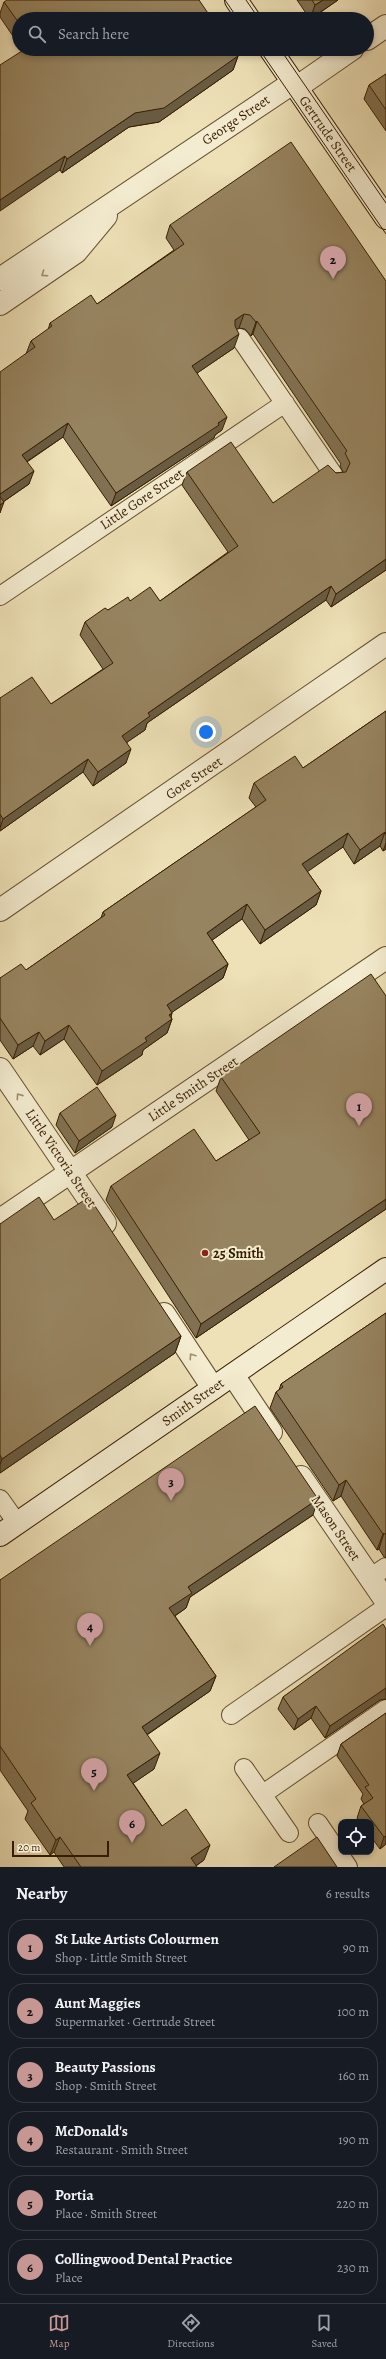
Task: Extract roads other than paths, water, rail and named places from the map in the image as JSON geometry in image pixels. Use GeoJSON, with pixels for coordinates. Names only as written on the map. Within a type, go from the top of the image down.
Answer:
{"type":"FeatureCollection","features":[{"type":"Feature","properties":{"kind":"street"},"geometry":{"type":"LineString","coordinates":[[236,0],[244,12]]}},
{"type":"Feature","properties":{"kind":"street"},"geometry":{"type":"LineString","coordinates":[[374,34],[386,26]]}},
{"type":"Feature","properties":{"kind":"street","name":"Gertrude Street"},"geometry":{"type":"LineString","coordinates":[[275,56],[386,218]]}},
{"type":"Feature","properties":{"kind":"street","name":"George Street"},"geometry":{"type":"LineString","coordinates":[[0,279],[122,196],[294,84],[303,82],[342,56]]}},
{"type":"Feature","properties":{"kind":"street","name":"George Street"},"geometry":{"type":"LineString","coordinates":[[0,304],[76,252],[122,196]]}},
{"type":"Feature","properties":{"kind":"street","name":"Gore Street"},"geometry":{"type":"LineString","coordinates":[[0,910],[245,743],[386,644]]}},
{"type":"Feature","properties":{"kind":"street","name":"Little Smith Street"},"geometry":{"type":"LineString","coordinates":[[0,1220],[386,958]]}},
{"type":"Feature","properties":{"kind":"street","name":"Little Victoria Street"},"geometry":{"type":"LineString","coordinates":[[0,1069],[71,1171],[116,1240]]}},
{"type":"Feature","properties":{"kind":"street","name":"Smith Street"},"geometry":{"type":"LineString","coordinates":[[8,1529],[386,1269]]}},
{"type":"Feature","properties":{"kind":"street"},"geometry":{"type":"LineString","coordinates":[[155,1300],[213,1388]]}},
{"type":"Feature","properties":{"kind":"street","name":"Mason Street"},"geometry":{"type":"LineString","coordinates":[[232,1375],[287,1456],[378,1573],[386,1602]]}},
{"type":"Feature","properties":{"kind":"lane"},"geometry":{"type":"LineString","coordinates":[[240,338],[335,477]]}},
{"type":"Feature","properties":{"kind":"lane","name":"Little Gore Street"},"geometry":{"type":"LineString","coordinates":[[0,596],[285,403]]}},
{"type":"Feature","properties":{"kind":"lane"},"geometry":{"type":"LineString","coordinates":[[0,1499],[8,1529]]}},
{"type":"Feature","properties":{"kind":"lane"},"geometry":{"type":"LineString","coordinates":[[231,1715],[386,1607]]}},
{"type":"Feature","properties":{"kind":"lane"},"geometry":{"type":"LineString","coordinates":[[263,1794],[386,1709]]}},
{"type":"Feature","properties":{"kind":"lane"},"geometry":{"type":"LineString","coordinates":[[244,1768],[289,1833]]}},
{"type":"Feature","properties":{"kind":"lane"},"geometry":{"type":"LineString","coordinates":[[318,1823],[348,1867]]}},
{"type":"Feature","properties":{"kind":"tram line"},"geometry":{"type":"LineString","coordinates":[[225,0],[233,12]]}},
{"type":"Feature","properties":{"kind":"tram line"},"geometry":{"type":"LineString","coordinates":[[246,0],[254,12]]}},
{"type":"Feature","properties":{"kind":"tram line"},"geometry":{"type":"LineString","coordinates":[[264,56],[386,234]]}},
{"type":"Feature","properties":{"kind":"tram line"},"geometry":{"type":"LineString","coordinates":[[285,56],[386,203]]}},
{"type":"Feature","properties":{"kind":"place","name":"Aunt Maggies"},"geometry":{"type":"Point","coordinates":[333,279]}},
{"type":"Feature","properties":{"kind":"place","name":"St Luke Artists Colourmen"},"geometry":{"type":"Point","coordinates":[359,1126]}},
{"type":"Feature","properties":{"kind":"place","name":"25 Smith"},"geometry":{"type":"Point","coordinates":[205,1253]}},
{"type":"Feature","properties":{"kind":"place","name":"Beauty Passions"},"geometry":{"type":"Point","coordinates":[171,1501]}},
{"type":"Feature","properties":{"kind":"place","name":"McDonald's"},"geometry":{"type":"Point","coordinates":[90,1646]}},
{"type":"Feature","properties":{"kind":"place","name":"Portia"},"geometry":{"type":"Point","coordinates":[94,1791]}},
{"type":"Feature","properties":{"kind":"place","name":"Collingwood Dental Practice"},"geometry":{"type":"Point","coordinates":[132,1843]}}]}
